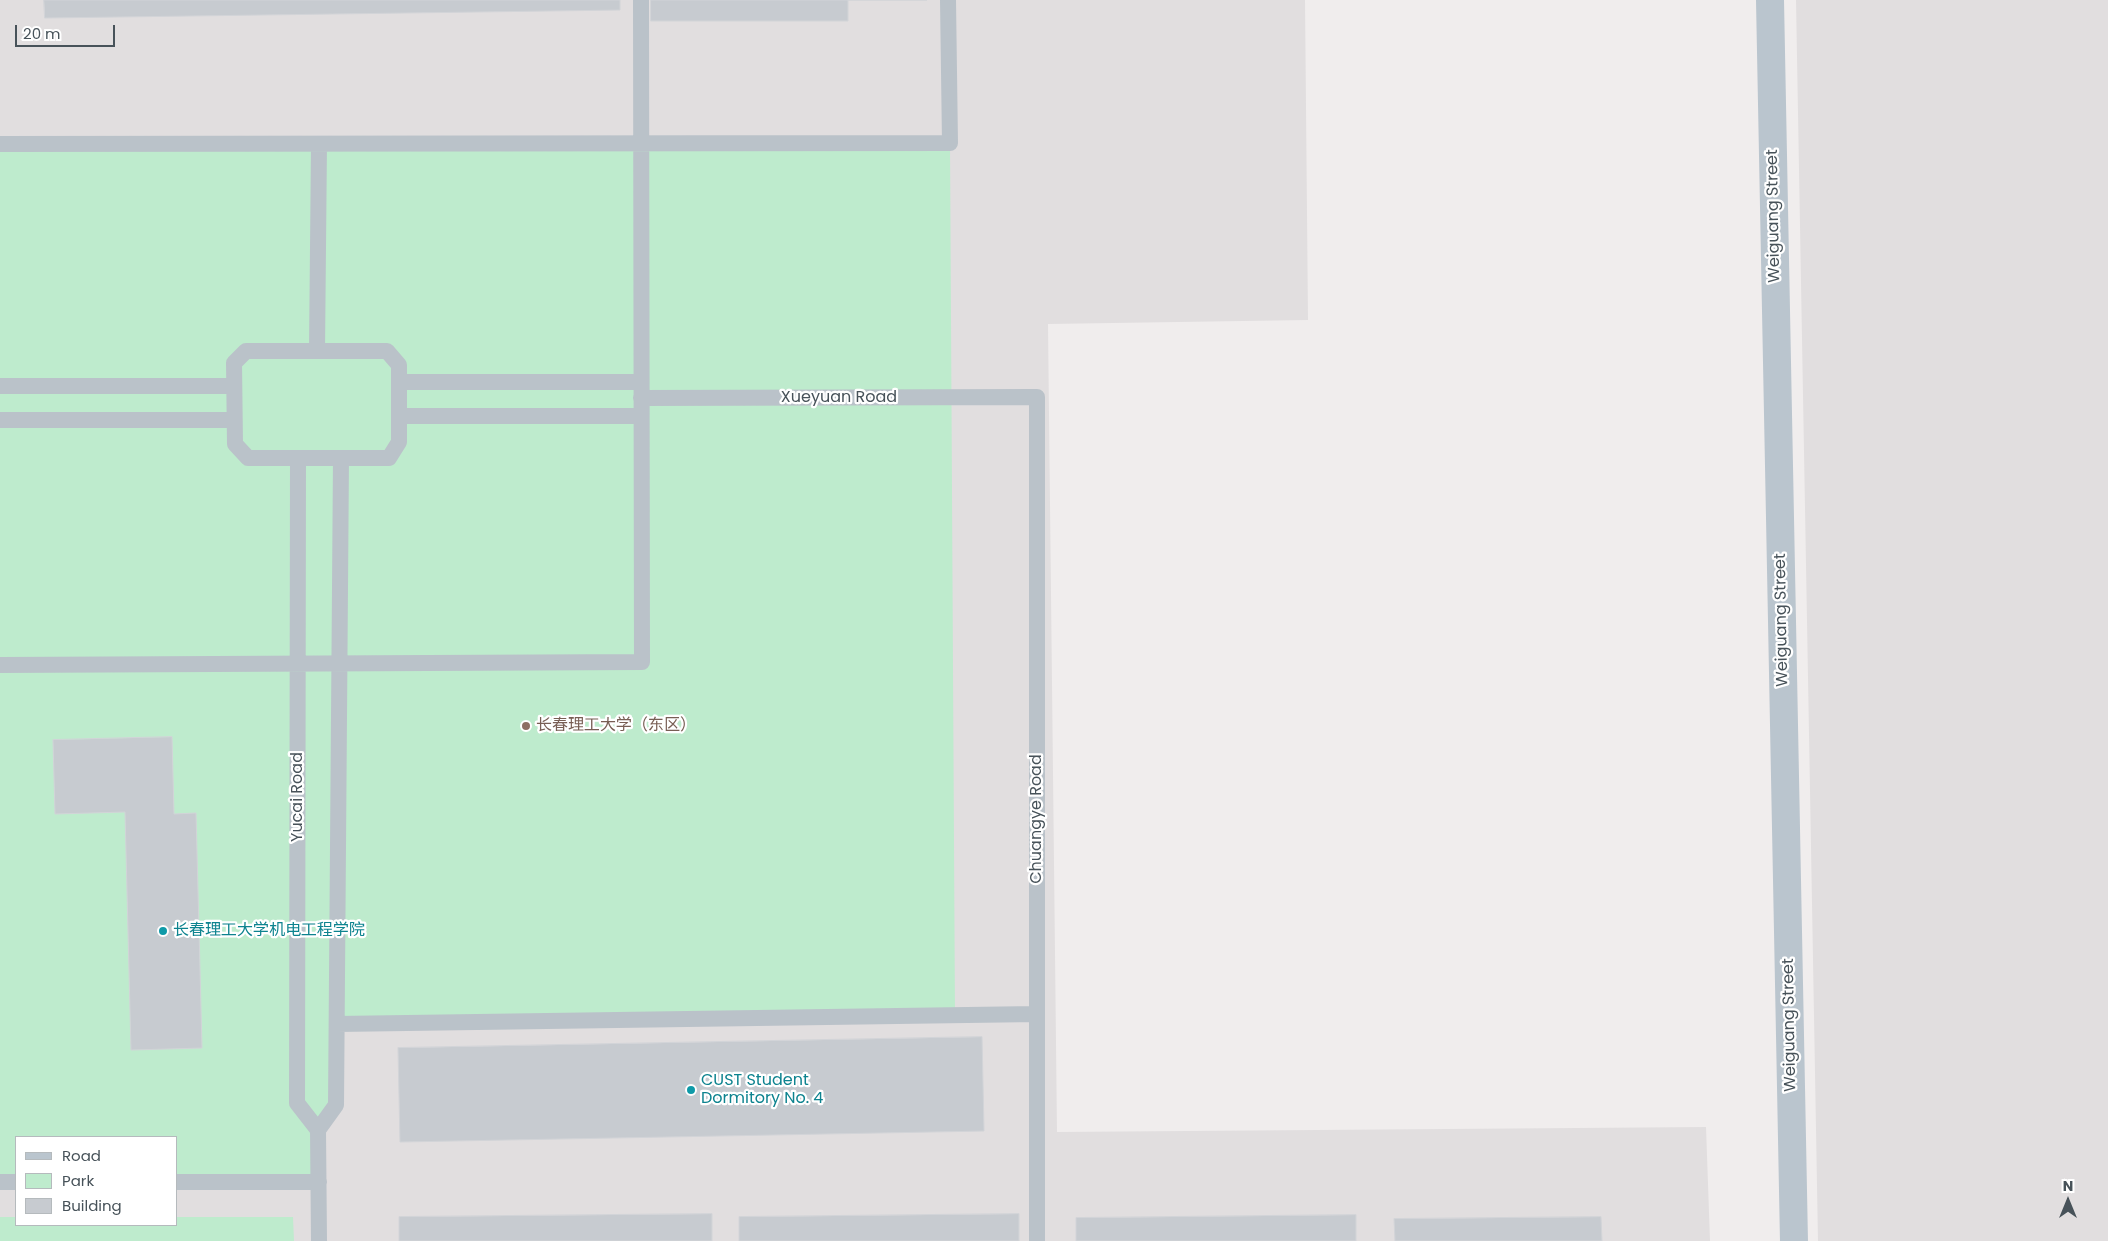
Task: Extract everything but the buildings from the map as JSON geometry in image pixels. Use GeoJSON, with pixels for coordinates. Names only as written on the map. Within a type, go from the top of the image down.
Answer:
{"type":"FeatureCollection","features":[{"type":"Feature","properties":{"kind":"main road","name":"Weiguang Street"},"geometry":{"type":"LineString","coordinates":[[1770,0],[1794,1241]]}},
{"type":"Feature","properties":{"kind":"lane"},"geometry":{"type":"LineString","coordinates":[[0,665],[642,662],[641,0]]}},
{"type":"Feature","properties":{"kind":"lane"},"geometry":{"type":"LineString","coordinates":[[0,144],[950,143],[948,0]]}},
{"type":"Feature","properties":{"kind":"lane"},"geometry":{"type":"LineString","coordinates":[[317,351],[319,144]]}},
{"type":"Feature","properties":{"kind":"lane"},"geometry":{"type":"LineString","coordinates":[[246,351],[317,351],[387,351],[399,365],[399,442],[389,458],[248,458],[235,444],[234,363],[246,351]]}},
{"type":"Feature","properties":{"kind":"lane","name":"Xueyuan Road"},"geometry":{"type":"LineString","coordinates":[[399,382],[641,390],[1038,397]]}},
{"type":"Feature","properties":{"kind":"lane"},"geometry":{"type":"LineString","coordinates":[[0,386],[234,386]]}},
{"type":"Feature","properties":{"kind":"lane","name":"Chuangye Road"},"geometry":{"type":"LineString","coordinates":[[1038,397],[1038,1241]]}},
{"type":"Feature","properties":{"kind":"lane"},"geometry":{"type":"LineString","coordinates":[[399,416],[641,416]]}},
{"type":"Feature","properties":{"kind":"lane"},"geometry":{"type":"LineString","coordinates":[[0,420],[234,420]]}},
{"type":"Feature","properties":{"kind":"lane","name":"Yucai Road"},"geometry":{"type":"LineString","coordinates":[[298,458],[298,1103],[318,1130]]}},
{"type":"Feature","properties":{"kind":"lane"},"geometry":{"type":"LineString","coordinates":[[319,1241],[318,1130],[336,1105],[341,458]]}},
{"type":"Feature","properties":{"kind":"lane"},"geometry":{"type":"LineString","coordinates":[[337,1024],[1038,1014]]}},
{"type":"Feature","properties":{"kind":"lane"},"geometry":{"type":"LineString","coordinates":[[0,1182],[15,1182]]}},
{"type":"Feature","properties":{"kind":"lane"},"geometry":{"type":"LineString","coordinates":[[178,1182],[319,1182]]}},
{"type":"Feature","properties":{"kind":"shaded area","name":"长春理工大学（东区）"},"geometry":{"type":"Polygon","coordinates":[[[0,0],[1305,0],[1308,320],[1048,324],[1057,1132],[1706,1127],[1710,1241],[0,1241],[0,0]]]}},
{"type":"Feature","properties":{"kind":"shaded area"},"geometry":{"type":"Polygon","coordinates":[[[1796,0],[2108,0],[2108,1241],[1818,1241],[1796,0]]]}},
{"type":"Feature","properties":{"kind":"green space","name":"长春理工大学（东区）"},"geometry":{"type":"Polygon","coordinates":[[[950,143],[955,1015],[338,1024],[336,1105],[318,1130],[319,1182],[178,1182],[178,1136],[15,1136],[15,1182],[0,1182],[0,145],[950,143]]]}},
{"type":"Feature","properties":{"kind":"green space"},"geometry":{"type":"Polygon","coordinates":[[[0,1217],[15,1217],[15,1226],[178,1226],[178,1217],[293,1217],[294,1241],[0,1241],[0,1217]]]}},
{"type":"Feature","properties":{"kind":"place","name":"长春理工大学（东区）"},"geometry":{"type":"Point","coordinates":[526,726]}},
{"type":"Feature","properties":{"kind":"place","name":"长春理工大学机电工程学院"},"geometry":{"type":"Point","coordinates":[163,931]}},
{"type":"Feature","properties":{"kind":"place","name":"CUST Student Dormitory No. 4"},"geometry":{"type":"Point","coordinates":[691,1090]}}]}
